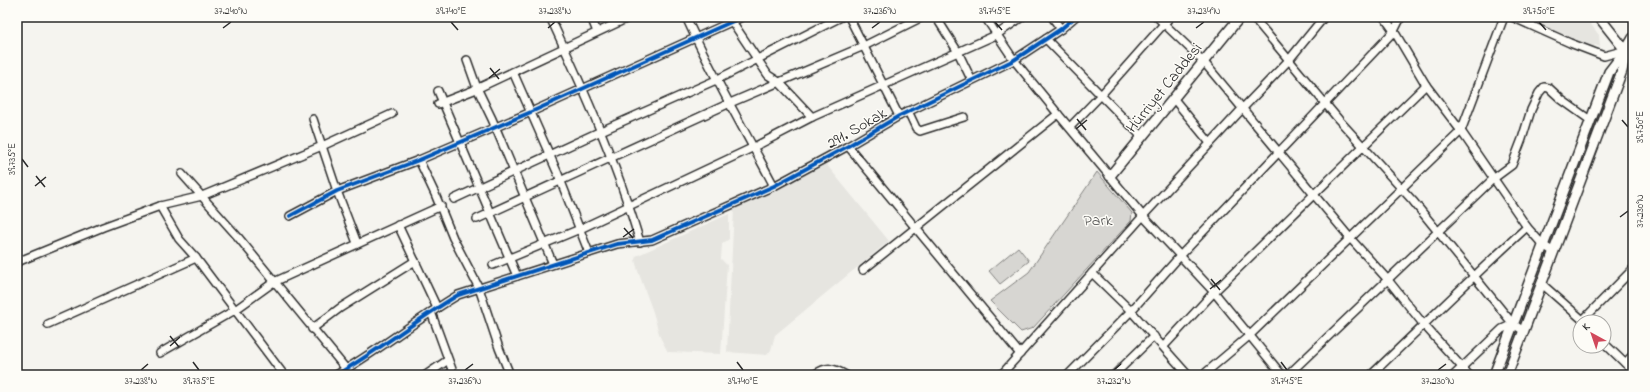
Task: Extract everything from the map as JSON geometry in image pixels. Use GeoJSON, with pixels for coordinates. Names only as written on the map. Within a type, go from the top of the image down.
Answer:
{"type":"FeatureCollection","features":[{"type":"Feature","properties":{"kind":"street"},"geometry":{"type":"LineString","coordinates":[[550,17],[584,89],[601,131],[629,205],[640,242]]}},
{"type":"Feature","properties":{"kind":"street"},"geometry":{"type":"LineString","coordinates":[[591,17],[597,32]]}},
{"type":"Feature","properties":{"kind":"street"},"geometry":{"type":"LineString","coordinates":[[440,103],[478,88],[630,17]]}},
{"type":"Feature","properties":{"kind":"street"},"geometry":{"type":"LineString","coordinates":[[686,17],[716,80],[730,103],[774,186]]}},
{"type":"Feature","properties":{"kind":"street"},"geometry":{"type":"LineString","coordinates":[[290,216],[337,191],[419,160],[495,128],[696,38],[730,19],[742,17]]}},
{"type":"Feature","properties":{"kind":"street"},"geometry":{"type":"LineString","coordinates":[[454,199],[716,80],[841,17]]}},
{"type":"Feature","properties":{"kind":"street"},"geometry":{"type":"LineString","coordinates":[[849,17],[899,116]]}},
{"type":"Feature","properties":{"kind":"street"},"geometry":{"type":"LineString","coordinates":[[477,219],[730,103],[864,46],[922,17]]}},
{"type":"Feature","properties":{"kind":"street"},"geometry":{"type":"LineString","coordinates":[[936,17],[958,52],[971,79]]}},
{"type":"Feature","properties":{"kind":"street"},"geometry":{"type":"LineString","coordinates":[[985,17],[1014,60],[1058,114],[1143,216],[1214,292],[1248,336],[1282,375]]}},
{"type":"Feature","properties":{"kind":"street"},"geometry":{"type":"LineString","coordinates":[[493,265],[580,229],[754,147],[812,117],[958,52],[996,34],[1022,17]]}},
{"type":"Feature","properties":{"kind":"street"},"geometry":{"type":"LineString","coordinates":[[1052,17],[1061,29]]}},
{"type":"Feature","properties":{"kind":"street","name":"291. Sokak"},"geometry":{"type":"LineString","coordinates":[[336,375],[349,372],[434,310],[458,295],[617,244],[652,240],[774,186],[848,146],[908,111],[971,79],[1014,60],[1061,29],[1075,17]]}},
{"type":"Feature","properties":{"kind":"street"},"geometry":{"type":"LineString","coordinates":[[1157,17],[1203,61],[1350,238],[1388,280],[1424,325],[1468,375]]}},
{"type":"Feature","properties":{"kind":"street"},"geometry":{"type":"LineString","coordinates":[[1070,127],[1101,95],[1170,17]]}},
{"type":"Feature","properties":{"kind":"street","name":"Hürriyet Caddesi"},"geometry":{"type":"LineString","coordinates":[[1110,176],[1240,17]]}},
{"type":"Feature","properties":{"kind":"street"},"geometry":{"type":"LineString","coordinates":[[1253,17],[1401,188],[1513,324],[1524,331]]}},
{"type":"Feature","properties":{"kind":"street"},"geometry":{"type":"LineString","coordinates":[[1006,373],[1020,354],[1143,216],[1210,142],[1289,60],[1324,17]]}},
{"type":"Feature","properties":{"kind":"street"},"geometry":{"type":"LineString","coordinates":[[1384,17],[1426,85],[1461,131],[1527,227],[1543,245],[1554,252]]}},
{"type":"Feature","properties":{"kind":"street"},"geometry":{"type":"LineString","coordinates":[[1068,375],[1131,312],[1181,256],[1394,31],[1401,17]]}},
{"type":"Feature","properties":{"kind":"street"},"geometry":{"type":"LineString","coordinates":[[1203,375],[1248,336],[1461,131],[1504,17]]}},
{"type":"Feature","properties":{"kind":"street"},"geometry":{"type":"LineString","coordinates":[[1512,17],[1570,43],[1604,56],[1626,50]]}},
{"type":"Feature","properties":{"kind":"street"},"geometry":{"type":"LineString","coordinates":[[1599,17],[1633,60]]}},
{"type":"Feature","properties":{"kind":"street"},"geometry":{"type":"LineString","coordinates":[[730,19],[768,75],[779,82],[812,117]]}},
{"type":"Feature","properties":{"kind":"street"},"geometry":{"type":"LineString","coordinates":[[1494,375],[1608,72],[1626,50],[1633,38]]}},
{"type":"Feature","properties":{"kind":"street"},"geometry":{"type":"LineString","coordinates":[[1046,39],[1142,136]]}},
{"type":"Feature","properties":{"kind":"street"},"geometry":{"type":"LineString","coordinates":[[1507,375],[1622,71],[1626,50]]}},
{"type":"Feature","properties":{"kind":"street"},"geometry":{"type":"LineString","coordinates":[[467,60],[553,264]]}},
{"type":"Feature","properties":{"kind":"street"},"geometry":{"type":"LineString","coordinates":[[513,72],[561,180],[589,253]]}},
{"type":"Feature","properties":{"kind":"street"},"geometry":{"type":"LineString","coordinates":[[1164,346],[1214,292],[1426,85]]}},
{"type":"Feature","properties":{"kind":"street"},"geometry":{"type":"LineString","coordinates":[[1288,375],[1493,179],[1512,165],[1531,110],[1539,93],[1544,87],[1549,88],[1562,100],[1590,120]]}},
{"type":"Feature","properties":{"kind":"street"},"geometry":{"type":"LineString","coordinates":[[438,91],[440,103],[461,142],[517,276]]}},
{"type":"Feature","properties":{"kind":"street"},"geometry":{"type":"LineString","coordinates":[[1173,98],[1210,142]]}},
{"type":"Feature","properties":{"kind":"street"},"geometry":{"type":"LineString","coordinates":[[908,111],[916,128],[920,131],[964,117]]}},
{"type":"Feature","properties":{"kind":"street"},"geometry":{"type":"LineString","coordinates":[[17,262],[103,227],[160,206],[202,196],[322,146],[392,114]]}},
{"type":"Feature","properties":{"kind":"street"},"geometry":{"type":"LineString","coordinates":[[863,270],[1058,114]]}},
{"type":"Feature","properties":{"kind":"street"},"geometry":{"type":"LineString","coordinates":[[313,119],[337,191],[357,243]]}},
{"type":"Feature","properties":{"kind":"street"},"geometry":{"type":"LineString","coordinates":[[848,146],[1020,354]]}},
{"type":"Feature","properties":{"kind":"street"},"geometry":{"type":"LineString","coordinates":[[419,160],[453,238],[479,288],[499,348],[510,375]]}},
{"type":"Feature","properties":{"kind":"street"},"geometry":{"type":"LineString","coordinates":[[182,174],[238,237],[312,329],[349,372]]}},
{"type":"Feature","properties":{"kind":"street"},"geometry":{"type":"LineString","coordinates":[[160,206],[179,239],[196,258],[284,375]]}},
{"type":"Feature","properties":{"kind":"street"},"geometry":{"type":"LineString","coordinates":[[160,353],[235,310],[274,282],[440,206]]}},
{"type":"Feature","properties":{"kind":"street"},"geometry":{"type":"LineString","coordinates":[[398,225],[415,261],[434,310],[448,360],[454,375]]}},
{"type":"Feature","properties":{"kind":"street"},"geometry":{"type":"LineString","coordinates":[[1371,375],[1474,275],[1527,227]]}},
{"type":"Feature","properties":{"kind":"street"},"geometry":{"type":"LineString","coordinates":[[48,324],[196,258]]}},
{"type":"Feature","properties":{"kind":"street"},"geometry":{"type":"LineString","coordinates":[[312,329],[340,308],[415,261]]}},
{"type":"Feature","properties":{"kind":"street"},"geometry":{"type":"LineString","coordinates":[[1591,314],[1633,269]]}},
{"type":"Feature","properties":{"kind":"street"},"geometry":{"type":"LineString","coordinates":[[1092,273],[1164,346],[1188,375]]}},
{"type":"Feature","properties":{"kind":"street"},"geometry":{"type":"LineString","coordinates":[[1542,284],[1576,314]]}},
{"type":"Feature","properties":{"kind":"street"},"geometry":{"type":"LineString","coordinates":[[1454,375],[1502,328],[1513,324]]}},
{"type":"Feature","properties":{"kind":"street"},"geometry":{"type":"LineString","coordinates":[[1114,375],[1154,336]]}},
{"type":"Feature","properties":{"kind":"street"},"geometry":{"type":"LineString","coordinates":[[1612,351],[1633,371]]}},
{"type":"Feature","properties":{"kind":"street"},"geometry":{"type":"LineString","coordinates":[[1625,363],[1633,354]]}},
{"type":"Feature","properties":{"kind":"street"},"geometry":{"type":"LineString","coordinates":[[426,375],[448,360]]}},
{"type":"Feature","properties":{"kind":"street"},"geometry":{"type":"LineString","coordinates":[[814,375],[822,369],[831,368],[846,375]]}},
{"type":"Feature","properties":{"kind":"shaded area"},"geometry":{"type":"Polygon","coordinates":[[[1521,17],[1585,17],[1599,35],[1600,47],[1595,45],[1594,47],[1521,17]]]}},
{"type":"Feature","properties":{"kind":"shaded area"},"geometry":{"type":"Polygon","coordinates":[[[826,164],[889,241],[775,335],[771,350],[767,355],[727,352],[734,209],[826,164]]]}},
{"type":"Feature","properties":{"kind":"shaded area"},"geometry":{"type":"Polygon","coordinates":[[[729,214],[729,239],[722,244],[721,259],[727,265],[721,354],[668,352],[660,337],[653,312],[638,271],[635,260],[636,256],[729,214]]]}},
{"type":"Feature","properties":{"kind":"green space","name":"Park"},"geometry":{"type":"Polygon","coordinates":[[[1097,172],[1132,213],[1131,221],[1033,328],[1021,332],[990,301],[1029,272],[1097,172]]]}},
{"type":"Feature","properties":{"kind":"green space"},"geometry":{"type":"Polygon","coordinates":[[[1018,247],[1029,261],[1000,284],[989,271],[1018,247]]]}},
{"type":"Feature","properties":{"kind":"cycle path"},"geometry":{"type":"LineString","coordinates":[[290,216],[337,191],[419,160],[531,112],[742,17]]}},
{"type":"Feature","properties":{"kind":"cycle path"},"geometry":{"type":"LineString","coordinates":[[336,375],[458,295],[617,244],[652,240],[774,186],[848,146],[899,116],[1014,60],[1061,29],[1075,17]]}}]}
